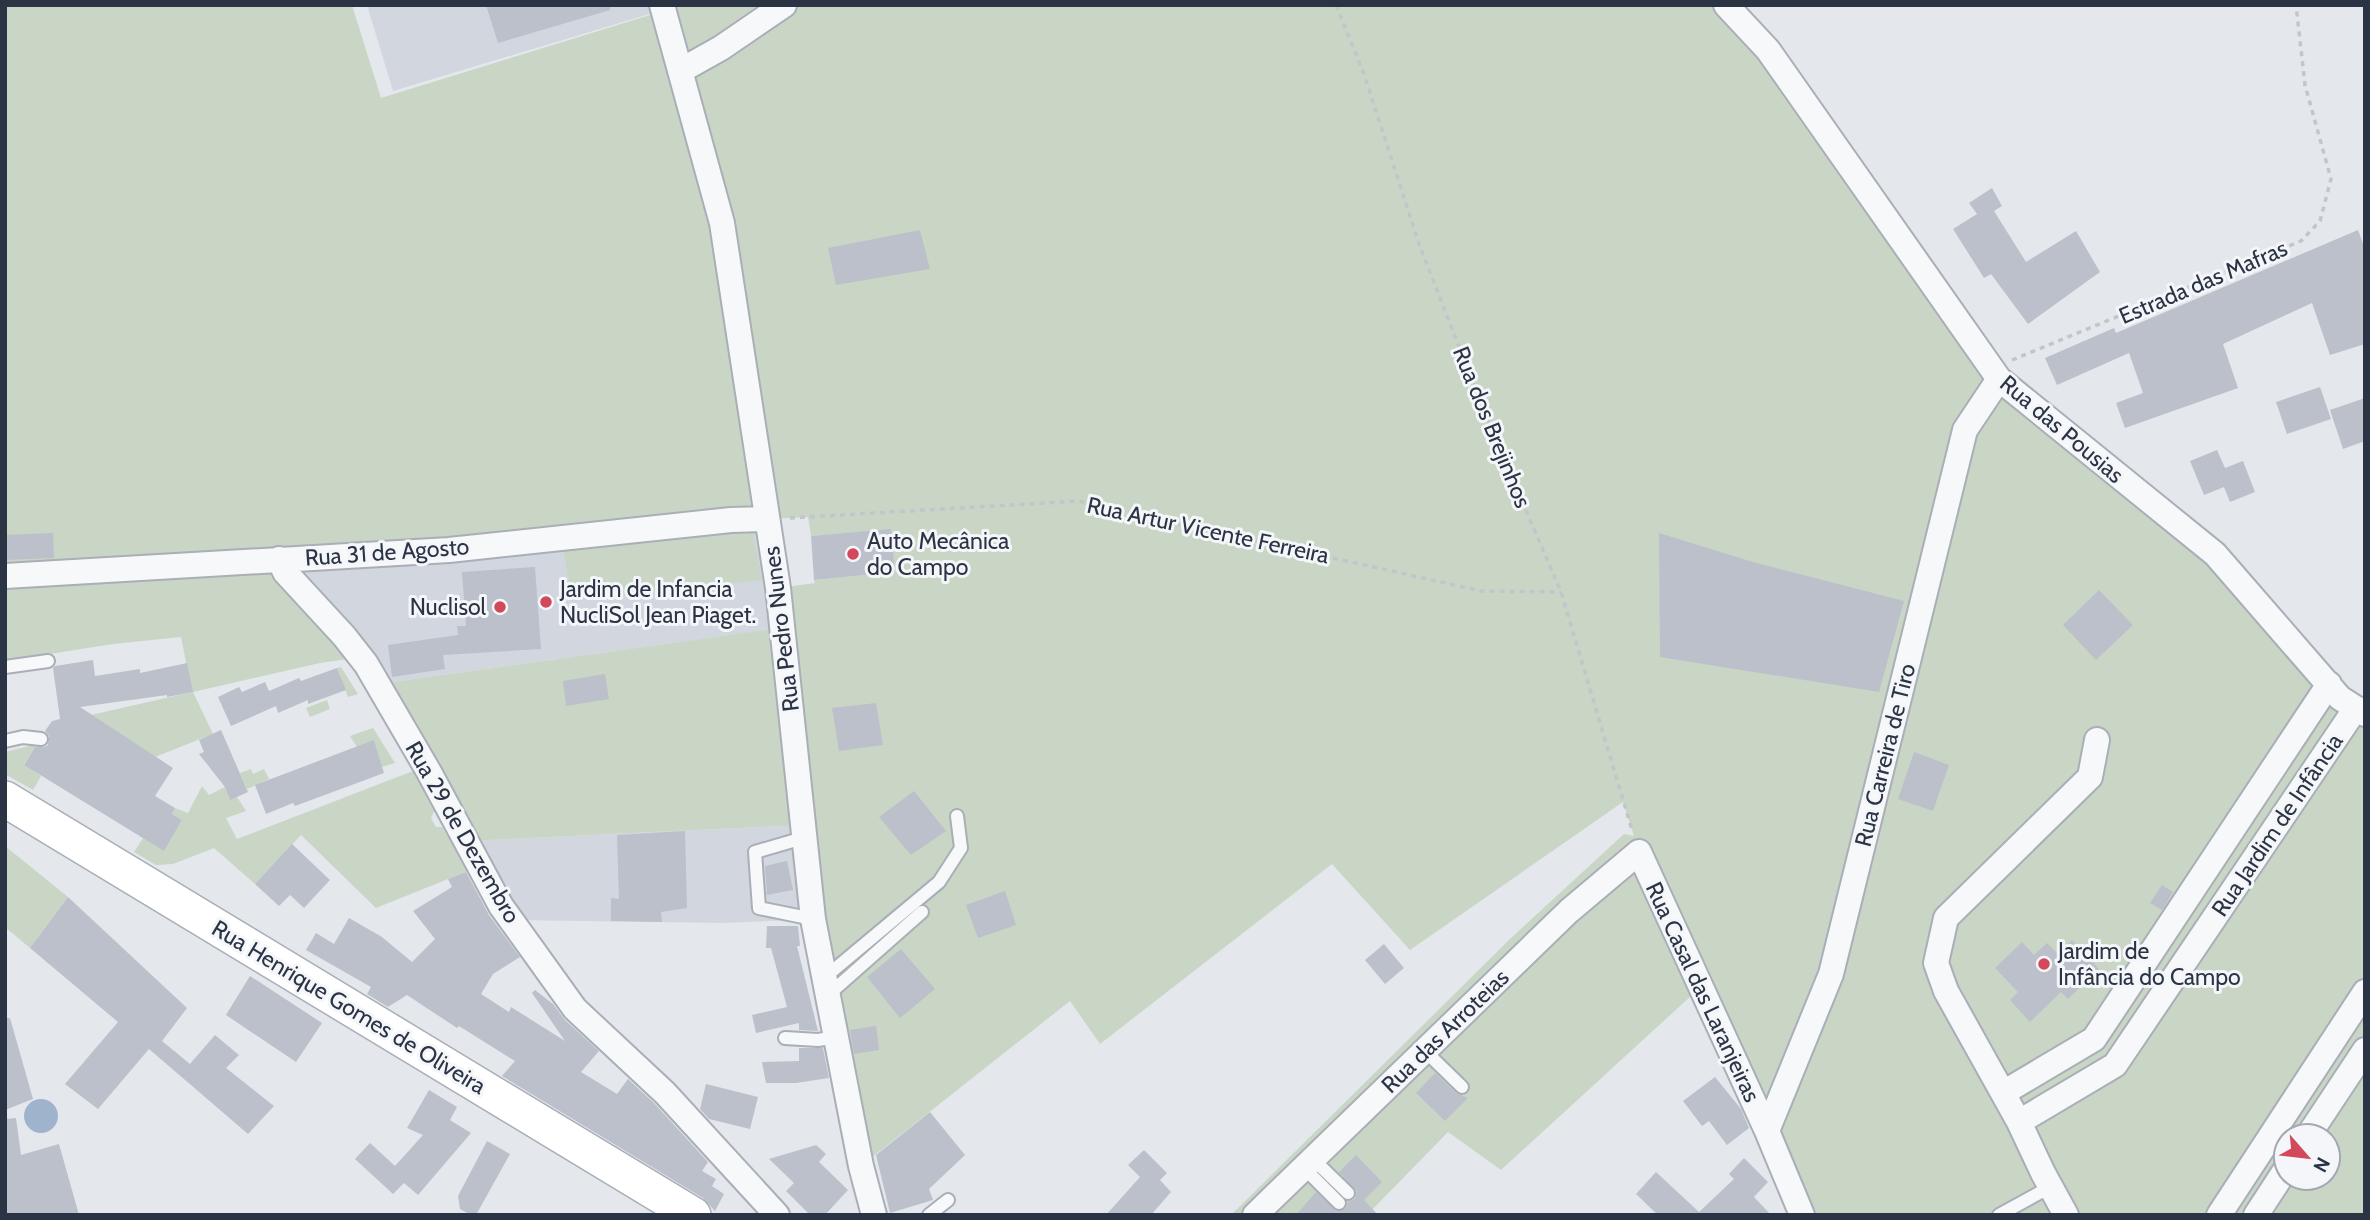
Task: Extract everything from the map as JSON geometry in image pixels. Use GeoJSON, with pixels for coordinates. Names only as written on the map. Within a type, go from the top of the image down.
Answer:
{"type":"FeatureCollection","features":[{"type":"Feature","properties":{"kind":"street","name":"Rua Pedro Nunes"},"geometry":{"type":"LineString","coordinates":[[662,5],[722,223],[778,588],[813,919],[861,1166],[874,1215]]}},
{"type":"Feature","properties":{"kind":"street"},"geometry":{"type":"LineString","coordinates":[[680,71],[721,48],[784,5]]}},
{"type":"Feature","properties":{"kind":"street","name":"Rua das Pousias"},"geometry":{"type":"LineString","coordinates":[[1726,5],[1768,50],[1998,379],[2215,554],[2340,698],[2360,711]]}},
{"type":"Feature","properties":{"kind":"street","name":"Rua Carreira de Tiro"},"geometry":{"type":"LineString","coordinates":[[1767,1131],[1831,974],[1965,430],[1998,379]]}},
{"type":"Feature","properties":{"kind":"street","name":"Rua 31 de Agosto"},"geometry":{"type":"LineString","coordinates":[[5,576],[449,550],[731,520],[767,519]]}},
{"type":"Feature","properties":{"kind":"street","name":"Rua 29 de Dezembro"},"geometry":{"type":"LineString","coordinates":[[279,559],[285,572],[366,664],[423,761],[501,905],[575,1009],[665,1093],[777,1215]]}},
{"type":"Feature","properties":{"kind":"street","name":"Rua Jardim de Infância"},"geometry":{"type":"LineString","coordinates":[[2003,1093],[2094,1039],[2329,684]]}},
{"type":"Feature","properties":{"kind":"street","name":"Rua Jardim de Infância"},"geometry":{"type":"LineString","coordinates":[[2019,1122],[2115,1065],[2360,711]]}},
{"type":"Feature","properties":{"kind":"street"},"geometry":{"type":"LineString","coordinates":[[2066,1215],[2019,1122],[1946,991],[1936,963],[1946,918],[2090,777],[2097,740]]}},
{"type":"Feature","properties":{"kind":"street","name":"Rua Henrique Gomes de Oliveira"},"geometry":{"type":"LineString","coordinates":[[5,799],[694,1215]]}},
{"type":"Feature","properties":{"kind":"street","name":"Rua Casal das Laranjeiras"},"geometry":{"type":"LineString","coordinates":[[1639,852],[1767,1131],[1802,1215]]}},
{"type":"Feature","properties":{"kind":"street","name":"Rua das Arroteias"},"geometry":{"type":"LineString","coordinates":[[1255,1215],[1569,911],[1639,852]]}},
{"type":"Feature","properties":{"kind":"street"},"geometry":{"type":"LineString","coordinates":[[2219,1215],[2365,992]]}},
{"type":"Feature","properties":{"kind":"street"},"geometry":{"type":"LineString","coordinates":[[2317,1122],[2365,1050]]}},
{"type":"Feature","properties":{"kind":"street"},"geometry":{"type":"LineString","coordinates":[[2256,1215],[2272,1190]]}},
{"type":"Feature","properties":{"kind":"lane"},"geometry":{"type":"LineString","coordinates":[[5,667],[48,661]]}},
{"type":"Feature","properties":{"kind":"lane"},"geometry":{"type":"LineString","coordinates":[[5,741],[23,737],[40,739]]}},
{"type":"Feature","properties":{"kind":"lane"},"geometry":{"type":"LineString","coordinates":[[826,987],[939,882],[961,848],[957,816]]}},
{"type":"Feature","properties":{"kind":"lane"},"geometry":{"type":"LineString","coordinates":[[803,838],[755,852],[760,908],[813,919]]}},
{"type":"Feature","properties":{"kind":"lane"},"geometry":{"type":"LineString","coordinates":[[826,987],[922,912]]}},
{"type":"Feature","properties":{"kind":"lane"},"geometry":{"type":"LineString","coordinates":[[785,1038],[818,1040],[836,1037]]}},
{"type":"Feature","properties":{"kind":"lane"},"geometry":{"type":"LineString","coordinates":[[1424,1050],[1462,1087]]}},
{"type":"Feature","properties":{"kind":"lane"},"geometry":{"type":"LineString","coordinates":[[1309,1163],[1344,1198]]}},
{"type":"Feature","properties":{"kind":"lane"},"geometry":{"type":"LineString","coordinates":[[1999,1215],[2050,1187]]}},
{"type":"Feature","properties":{"kind":"lane"},"geometry":{"type":"LineString","coordinates":[[929,1215],[948,1200]]}},
{"type":"Feature","properties":{"kind":"path","name":"Rua dos Brejinhos"},"geometry":{"type":"LineString","coordinates":[[1336,5],[1364,74],[1419,244],[1493,431],[1561,592],[1639,852]]}},
{"type":"Feature","properties":{"kind":"path","name":"Estrada das Mafras"},"geometry":{"type":"LineString","coordinates":[[1998,379],[2010,361],[2301,241],[2320,221],[2330,179],[2305,85],[2296,5]]}},
{"type":"Feature","properties":{"kind":"path","name":"Rua Artur Vicente Ferreira"},"geometry":{"type":"LineString","coordinates":[[767,519],[1079,501],[1481,591],[1561,592]]}},
{"type":"Feature","properties":{"kind":"shaded area"},"geometry":{"type":"Polygon","coordinates":[[[367,5],[675,5],[676,6],[393,91],[367,5]]]}},
{"type":"Feature","properties":{"kind":"shaded area","name":"Jardim de Infancia NucliSol Jean Piaget."},"geometry":{"type":"Polygon","coordinates":[[[767,519],[782,628],[378,684],[285,572],[767,519]]]}},
{"type":"Feature","properties":{"kind":"shaded area"},"geometry":{"type":"Polygon","coordinates":[[[802,825],[813,919],[726,923],[511,920],[466,841],[802,825]]]}},
{"type":"Feature","properties":{"kind":"green space"},"geometry":{"type":"Polygon","coordinates":[[[5,5],[352,5],[381,98],[663,11],[662,5],[1726,5],[1999,379],[2215,554],[2365,710],[2365,1215],[1802,1215],[1692,995],[1501,1170],[1448,1132],[1367,1215],[1231,1215],[1511,938],[1624,834],[1634,836],[1623,802],[1410,950],[1332,864],[1100,1044],[1070,1001],[861,1166],[802,825],[466,841],[378,684],[781,628],[778,588],[815,583],[814,580],[895,572],[891,530],[811,536],[808,517],[280,559],[361,657],[320,663],[193,692],[213,734],[155,757],[91,715],[192,692],[181,637],[113,644],[5,661],[5,5]]]}},
{"type":"Feature","properties":{"kind":"green space"},"geometry":{"type":"Polygon","coordinates":[[[752,528],[762,580],[572,601],[563,545],[752,528]]]}},
{"type":"Feature","properties":{"kind":"green space"},"geometry":{"type":"Polygon","coordinates":[[[341,667],[358,694],[348,697],[337,668],[341,667]]]}},
{"type":"Feature","properties":{"kind":"green space"},"geometry":{"type":"Polygon","coordinates":[[[327,700],[330,709],[310,717],[306,708],[327,700]]]}},
{"type":"Feature","properties":{"kind":"green space"},"geometry":{"type":"Polygon","coordinates":[[[373,728],[395,763],[382,767],[374,741],[357,747],[350,736],[373,728]]]}},
{"type":"Feature","properties":{"kind":"green space"},"geometry":{"type":"Polygon","coordinates":[[[37,744],[24,764],[41,776],[33,790],[5,774],[5,752],[37,744]]]}},
{"type":"Feature","properties":{"kind":"green space"},"geometry":{"type":"Polygon","coordinates":[[[251,769],[253,774],[264,769],[269,779],[247,789],[240,773],[251,769]]]}},
{"type":"Feature","properties":{"kind":"green space"},"geometry":{"type":"Polygon","coordinates":[[[413,771],[434,811],[431,818],[436,827],[442,827],[468,871],[376,908],[301,835],[255,884],[214,848],[173,864],[156,865],[134,852],[143,838],[164,850],[182,820],[172,814],[175,808],[188,813],[202,786],[209,795],[225,787],[230,799],[237,797],[246,811],[226,818],[237,839],[413,771]]]}},
{"type":"Feature","properties":{"kind":"green space"},"geometry":{"type":"Polygon","coordinates":[[[5,846],[68,897],[30,948],[5,927],[5,846]]]}},
{"type":"Feature","properties":{"kind":"water"},"geometry":{"type":"Polygon","coordinates":[[[41,1099],[53,1104],[58,1116],[53,1128],[41,1133],[29,1128],[24,1116],[29,1104],[41,1099]]]}},
{"type":"Feature","properties":{"kind":"building"},"geometry":{"type":"Polygon","coordinates":[[[486,5],[610,5],[610,10],[498,43],[486,5]]]}},
{"type":"Feature","properties":{"kind":"building"},"geometry":{"type":"Polygon","coordinates":[[[1992,188],[2002,206],[1994,211],[2026,262],[2076,231],[2100,272],[2028,324],[1991,274],[1984,278],[1953,229],[1977,214],[1969,203],[1992,188]]]}},
{"type":"Feature","properties":{"kind":"building"},"geometry":{"type":"Polygon","coordinates":[[[920,230],[930,269],[836,285],[828,248],[920,230]]]}},
{"type":"Feature","properties":{"kind":"building"},"geometry":{"type":"Polygon","coordinates":[[[2358,230],[2365,249],[2365,344],[2330,355],[2312,303],[2223,344],[2238,388],[2125,428],[2116,403],[2143,393],[2129,353],[2057,385],[2045,358],[2114,328],[2116,333],[2358,230]]]}},
{"type":"Feature","properties":{"kind":"building"},"geometry":{"type":"Polygon","coordinates":[[[2320,387],[2331,419],[2287,434],[2276,402],[2320,387]]]}},
{"type":"Feature","properties":{"kind":"building"},"geometry":{"type":"Polygon","coordinates":[[[2365,398],[2365,441],[2343,449],[2330,410],[2365,398]]]}},
{"type":"Feature","properties":{"kind":"building"},"geometry":{"type":"Polygon","coordinates":[[[2217,450],[2225,468],[2243,461],[2255,492],[2230,502],[2224,487],[2204,495],[2190,461],[2217,450]]]}},
{"type":"Feature","properties":{"kind":"building","name":"Auto Mecânica do Campo"},"geometry":{"type":"Polygon","coordinates":[[[891,529],[895,572],[814,580],[811,536],[891,529]]]}},
{"type":"Feature","properties":{"kind":"building"},"geometry":{"type":"Polygon","coordinates":[[[53,533],[54,558],[5,560],[5,535],[53,533]]]}},
{"type":"Feature","properties":{"kind":"building"},"geometry":{"type":"Polygon","coordinates":[[[1659,533],[1753,562],[1904,601],[1879,692],[1660,657],[1659,533]]]}},
{"type":"Feature","properties":{"kind":"building","name":"Nuclisol"},"geometry":{"type":"Polygon","coordinates":[[[535,567],[541,649],[443,655],[445,669],[392,677],[388,645],[458,635],[457,626],[466,626],[462,572],[535,567]]]}},
{"type":"Feature","properties":{"kind":"building"},"geometry":{"type":"Polygon","coordinates":[[[2099,590],[2133,625],[2096,660],[2063,625],[2099,590]]]}},
{"type":"Feature","properties":{"kind":"building"},"geometry":{"type":"Polygon","coordinates":[[[93,660],[95,676],[140,669],[140,673],[187,663],[193,692],[80,707],[173,768],[155,796],[175,808],[172,814],[182,820],[164,851],[24,765],[35,747],[48,745],[49,736],[45,731],[52,721],[60,719],[53,668],[93,660]]]}},
{"type":"Feature","properties":{"kind":"building"},"geometry":{"type":"Polygon","coordinates":[[[337,668],[346,690],[308,704],[308,700],[278,713],[276,706],[231,726],[218,697],[239,687],[242,692],[265,682],[269,691],[299,678],[301,681],[337,668]]]}},
{"type":"Feature","properties":{"kind":"building"},"geometry":{"type":"Polygon","coordinates":[[[605,674],[609,699],[566,706],[563,681],[605,674]]]}},
{"type":"Feature","properties":{"kind":"building"},"geometry":{"type":"Polygon","coordinates":[[[876,703],[883,745],[839,751],[832,708],[876,703]]]}},
{"type":"Feature","properties":{"kind":"building"},"geometry":{"type":"Polygon","coordinates":[[[221,730],[248,792],[230,800],[225,787],[199,754],[204,752],[199,740],[221,730]]]}},
{"type":"Feature","properties":{"kind":"building"},"geometry":{"type":"Polygon","coordinates":[[[374,740],[384,773],[266,814],[255,785],[374,740]]]}},
{"type":"Feature","properties":{"kind":"building"},"geometry":{"type":"Polygon","coordinates":[[[1914,752],[1949,765],[1933,811],[1898,799],[1914,752]]]}},
{"type":"Feature","properties":{"kind":"building"},"geometry":{"type":"Polygon","coordinates":[[[914,791],[946,831],[911,855],[879,817],[914,791]]]}},
{"type":"Feature","properties":{"kind":"building"},"geometry":{"type":"Polygon","coordinates":[[[685,831],[687,908],[661,912],[662,922],[611,921],[611,898],[619,899],[617,835],[685,831]]]}},
{"type":"Feature","properties":{"kind":"building"},"geometry":{"type":"Polygon","coordinates":[[[292,844],[330,880],[304,908],[290,895],[279,906],[255,884],[292,844]]]}},
{"type":"Feature","properties":{"kind":"building"},"geometry":{"type":"Polygon","coordinates":[[[787,861],[793,890],[767,895],[765,866],[787,861]]]}},
{"type":"Feature","properties":{"kind":"building"},"geometry":{"type":"Polygon","coordinates":[[[466,872],[489,915],[520,957],[493,974],[481,994],[509,1012],[511,1007],[565,1041],[532,993],[535,990],[553,1004],[565,1020],[599,1051],[581,1072],[617,1094],[628,1079],[708,1162],[702,1171],[716,1179],[712,1186],[724,1194],[715,1211],[703,1198],[502,1076],[515,1061],[407,995],[388,1007],[367,994],[371,987],[306,950],[316,933],[334,944],[349,918],[382,937],[412,962],[435,939],[413,911],[452,887],[448,879],[466,872]]]}},
{"type":"Feature","properties":{"kind":"building"},"geometry":{"type":"Polygon","coordinates":[[[2162,885],[2173,892],[2162,910],[2150,903],[2162,885]]]}},
{"type":"Feature","properties":{"kind":"building"},"geometry":{"type":"Polygon","coordinates":[[[1005,891],[1016,925],[978,938],[966,905],[1005,891]]]}},
{"type":"Feature","properties":{"kind":"building"},"geometry":{"type":"Polygon","coordinates":[[[68,897],[187,1008],[162,1041],[190,1064],[215,1035],[239,1055],[226,1068],[274,1106],[248,1134],[149,1049],[98,1109],[65,1084],[118,1022],[30,948],[68,897]]]}},
{"type":"Feature","properties":{"kind":"building"},"geometry":{"type":"Polygon","coordinates":[[[767,926],[798,926],[800,946],[797,946],[818,1031],[799,1030],[799,1023],[756,1033],[752,1015],[787,1007],[771,948],[766,948],[767,926]]]}},
{"type":"Feature","properties":{"kind":"building"},"geometry":{"type":"Polygon","coordinates":[[[2072,940],[2099,969],[2068,999],[2061,992],[2030,1022],[2010,1000],[2018,992],[1995,968],[2022,942],[2034,955],[2047,943],[2058,954],[2072,940]]]}},
{"type":"Feature","properties":{"kind":"building"},"geometry":{"type":"Polygon","coordinates":[[[1384,944],[1404,968],[1385,984],[1365,960],[1384,944]]]}},
{"type":"Feature","properties":{"kind":"building"},"geometry":{"type":"Polygon","coordinates":[[[901,949],[935,989],[900,1018],[867,977],[901,949]]]}},
{"type":"Feature","properties":{"kind":"building"},"geometry":{"type":"Polygon","coordinates":[[[250,976],[322,1023],[296,1062],[226,1015],[250,976]]]}},
{"type":"Feature","properties":{"kind":"building"},"geometry":{"type":"Polygon","coordinates":[[[5,1018],[10,1018],[33,1099],[5,1110],[5,1018]]]}},
{"type":"Feature","properties":{"kind":"building"},"geometry":{"type":"Polygon","coordinates":[[[876,1026],[879,1050],[854,1054],[850,1030],[876,1026]]]}},
{"type":"Feature","properties":{"kind":"building"},"geometry":{"type":"Polygon","coordinates":[[[799,1048],[823,1048],[829,1078],[796,1083],[766,1083],[762,1062],[799,1061],[799,1048]]]}},
{"type":"Feature","properties":{"kind":"building"},"geometry":{"type":"Polygon","coordinates":[[[1435,1073],[1456,1093],[1468,1098],[1445,1121],[1416,1093],[1435,1073]]]}},
{"type":"Feature","properties":{"kind":"building"},"geometry":{"type":"Polygon","coordinates":[[[1715,1077],[1741,1109],[1749,1128],[1727,1145],[1709,1121],[1702,1126],[1683,1101],[1715,1077]]]}},
{"type":"Feature","properties":{"kind":"building"},"geometry":{"type":"Polygon","coordinates":[[[706,1084],[758,1097],[750,1129],[709,1119],[700,1109],[706,1084]]]}},
{"type":"Feature","properties":{"kind":"building"},"geometry":{"type":"Polygon","coordinates":[[[429,1090],[457,1107],[450,1120],[471,1133],[418,1195],[404,1183],[393,1194],[355,1159],[370,1143],[395,1166],[423,1135],[407,1128],[429,1090]]]}},
{"type":"Feature","properties":{"kind":"building"},"geometry":{"type":"Polygon","coordinates":[[[930,1112],[965,1155],[929,1189],[933,1200],[890,1213],[876,1155],[930,1112]]]}},
{"type":"Feature","properties":{"kind":"building"},"geometry":{"type":"Polygon","coordinates":[[[16,1118],[21,1155],[59,1144],[79,1215],[5,1215],[5,1119],[16,1118]]]}},
{"type":"Feature","properties":{"kind":"building"},"geometry":{"type":"Polygon","coordinates":[[[487,1141],[510,1154],[476,1215],[471,1215],[460,1209],[458,1196],[487,1141]]]}},
{"type":"Feature","properties":{"kind":"building"},"geometry":{"type":"Polygon","coordinates":[[[816,1145],[826,1154],[819,1162],[848,1190],[825,1215],[810,1215],[786,1191],[794,1183],[769,1159],[816,1145]]]}},
{"type":"Feature","properties":{"kind":"building"},"geometry":{"type":"Polygon","coordinates":[[[1144,1150],[1167,1173],[1160,1180],[1171,1192],[1151,1215],[1106,1215],[1140,1177],[1128,1165],[1144,1150]]]}},
{"type":"Feature","properties":{"kind":"building"},"geometry":{"type":"Polygon","coordinates":[[[1356,1155],[1382,1182],[1364,1200],[1378,1215],[1296,1215],[1316,1192],[1336,1211],[1346,1209],[1348,1202],[1355,1199],[1357,1191],[1339,1172],[1356,1155]]]}},
{"type":"Feature","properties":{"kind":"building"},"geometry":{"type":"Polygon","coordinates":[[[1744,1158],[1768,1182],[1754,1197],[1771,1215],[1658,1215],[1636,1194],[1656,1172],[1699,1212],[1734,1179],[1729,1174],[1744,1158]]]}},
{"type":"Feature","properties":{"kind":"place","name":"Auto Mecânica do Campo"},"geometry":{"type":"Point","coordinates":[853,554]}},
{"type":"Feature","properties":{"kind":"place","name":"Jardim de Infancia NucliSol Jean Piaget."},"geometry":{"type":"Point","coordinates":[546,602]}},
{"type":"Feature","properties":{"kind":"place","name":"Nuclisol"},"geometry":{"type":"Point","coordinates":[500,607]}},
{"type":"Feature","properties":{"kind":"place","name":"Jardim de Infância do Campo"},"geometry":{"type":"Point","coordinates":[2044,964]}}]}
